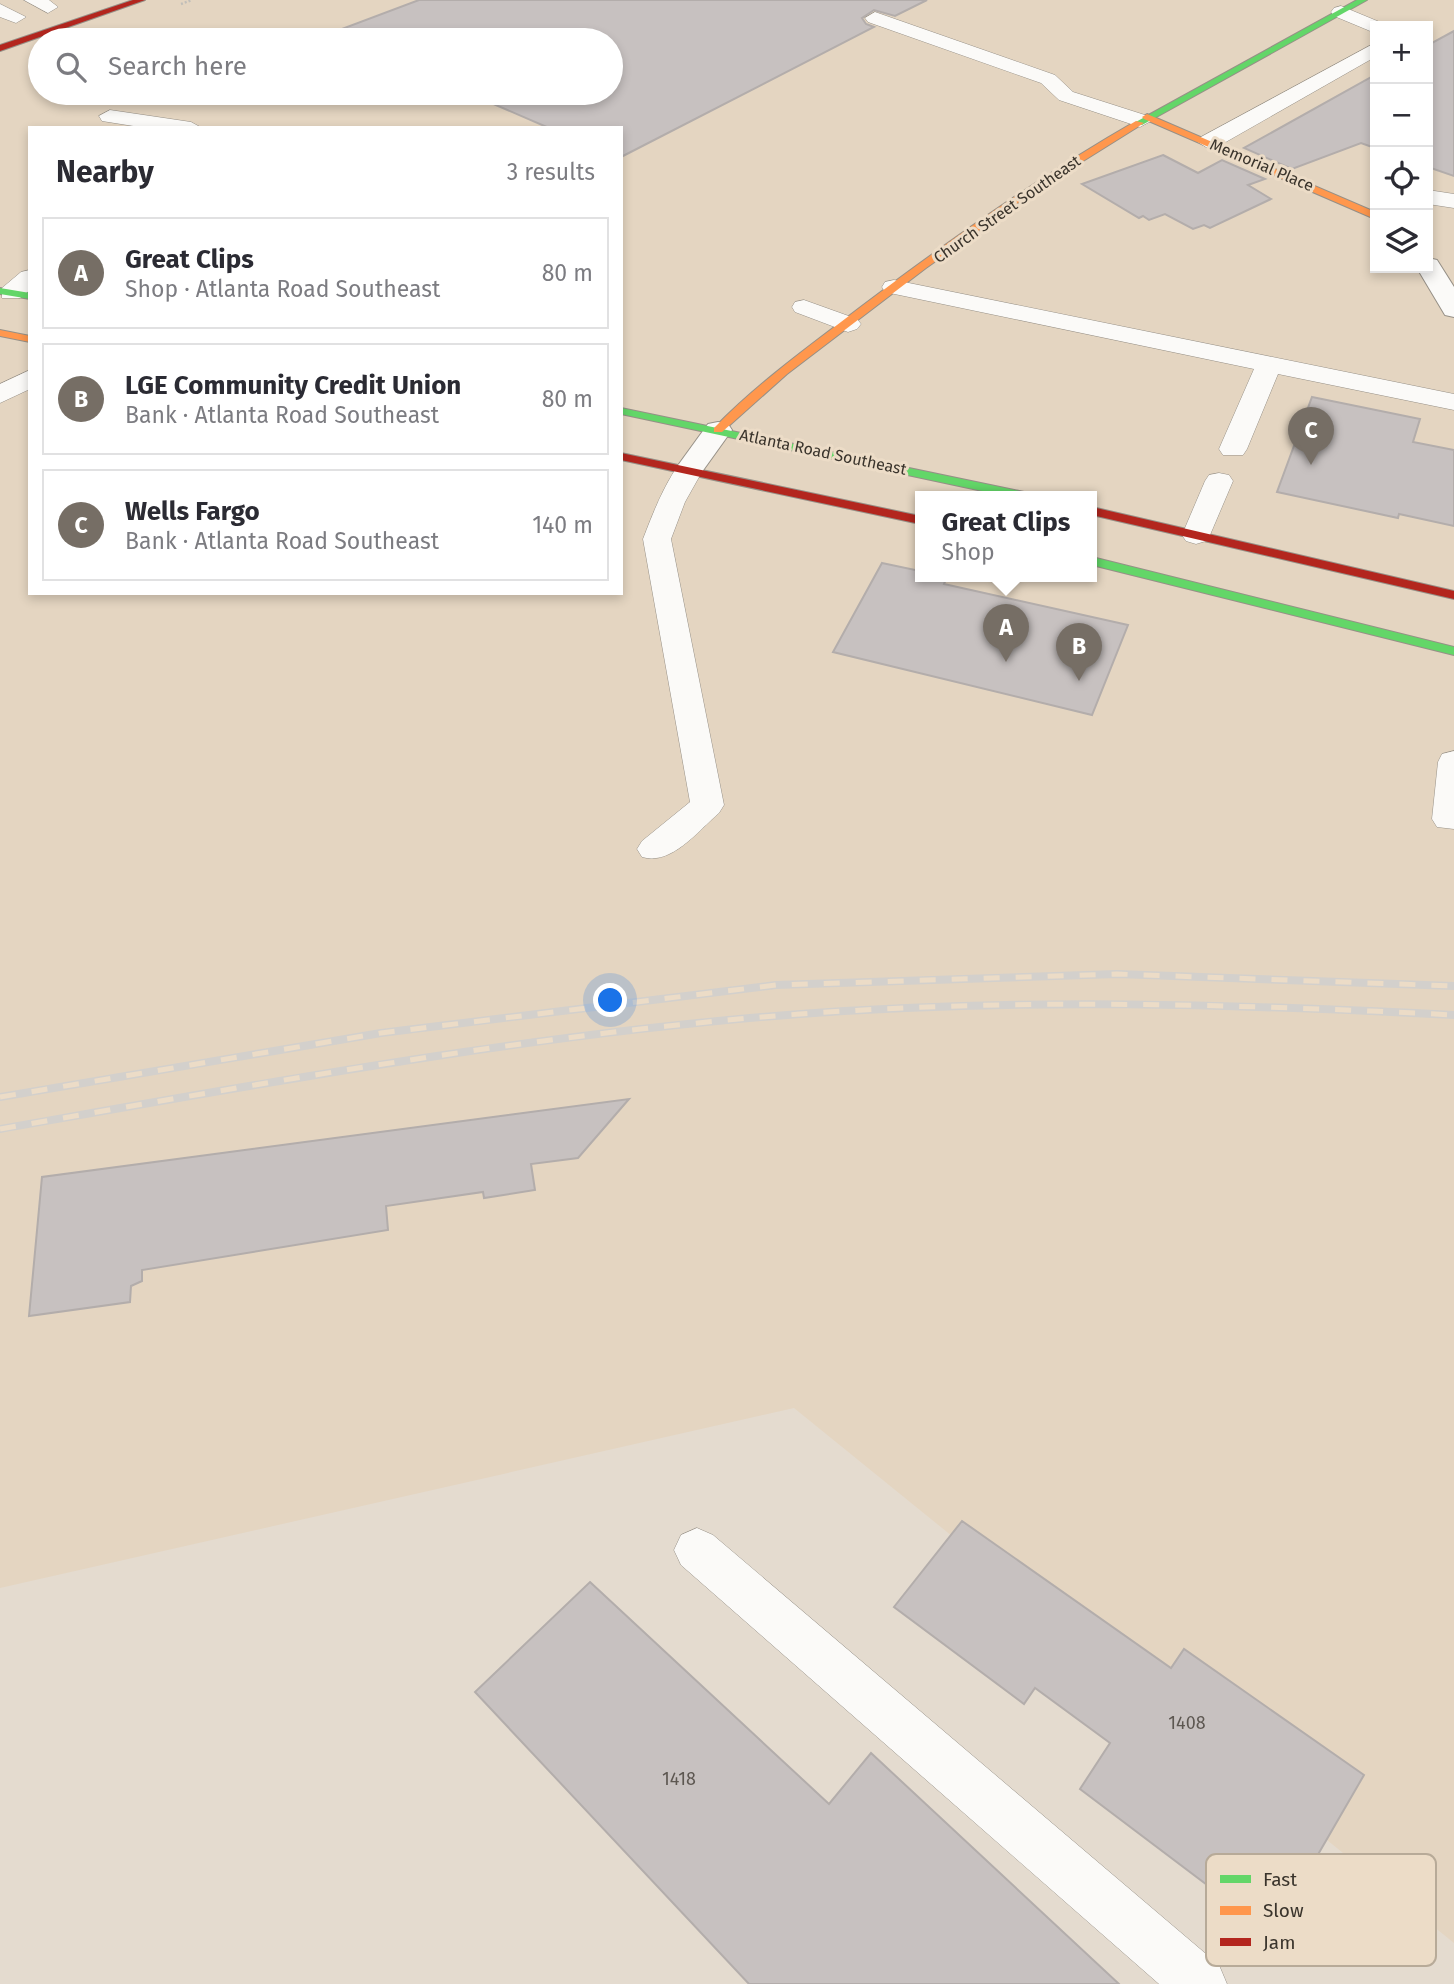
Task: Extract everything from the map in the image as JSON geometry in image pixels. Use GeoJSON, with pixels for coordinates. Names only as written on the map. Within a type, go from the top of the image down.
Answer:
{"type":"FeatureCollection","features":[{"type":"Feature","properties":{"kind":"main road"},"geometry":{"type":"LineString","coordinates":[[5,17],[41,4],[69,0]]}},
{"type":"Feature","properties":{"kind":"main road"},"geometry":{"type":"LineString","coordinates":[[59,28],[141,0]]}},
{"type":"Feature","properties":{"kind":"main road","name":"Church Street Southeast"},"geometry":{"type":"LineString","coordinates":[[718,430],[746,400],[894,287],[1020,196],[1143,119],[1363,0]]}},
{"type":"Feature","properties":{"kind":"main road"},"geometry":{"type":"LineString","coordinates":[[0,48],[28,38]]}},
{"type":"Feature","properties":{"kind":"main road","name":"Memorial Place"},"geometry":{"type":"LineString","coordinates":[[1143,119],[1209,142],[1370,211]]}},
{"type":"Feature","properties":{"kind":"main road"},"geometry":{"type":"LineString","coordinates":[[0,333],[28,339]]}},
{"type":"Feature","properties":{"kind":"main road","name":"Atlanta Road Southeast"},"geometry":{"type":"LineString","coordinates":[[623,411],[1001,491]]}},
{"type":"Feature","properties":{"kind":"main road"},"geometry":{"type":"LineString","coordinates":[[623,456],[915,519]]}},
{"type":"Feature","properties":{"kind":"main road"},"geometry":{"type":"LineString","coordinates":[[1097,512],[1454,595]]}},
{"type":"Feature","properties":{"kind":"main road"},"geometry":{"type":"LineString","coordinates":[[1097,562],[1454,651]]}},
{"type":"Feature","properties":{"kind":"street"},"geometry":{"type":"LineString","coordinates":[[1433,273],[1454,309]]}},
{"type":"Feature","properties":{"kind":"street","name":"Church Street Southeast"},"geometry":{"type":"LineString","coordinates":[[689,470],[718,430]]}},
{"type":"Feature","properties":{"kind":"lane"},"geometry":{"type":"LineString","coordinates":[[1341,12],[1370,25]]}},
{"type":"Feature","properties":{"kind":"lane"},"geometry":{"type":"LineString","coordinates":[[875,18],[1048,79],[1066,96],[1143,119]]}},
{"type":"Feature","properties":{"kind":"lane"},"geometry":{"type":"LineString","coordinates":[[1209,142],[1370,52]]}},
{"type":"Feature","properties":{"kind":"lane"},"geometry":{"type":"LineString","coordinates":[[110,116],[178,126]]}},
{"type":"Feature","properties":{"kind":"lane"},"geometry":{"type":"LineString","coordinates":[[1433,198],[1454,201]]}},
{"type":"Feature","properties":{"kind":"lane"},"geometry":{"type":"LineString","coordinates":[[894,287],[1454,402]]}},
{"type":"Feature","properties":{"kind":"lane"},"geometry":{"type":"LineString","coordinates":[[804,307],[848,324]]}},
{"type":"Feature","properties":{"kind":"lane"},"geometry":{"type":"LineString","coordinates":[[1233,449],[1269,364]]}},
{"type":"Feature","properties":{"kind":"lane"},"geometry":{"type":"LineString","coordinates":[[0,395],[28,379]]}},
{"type":"Feature","properties":{"kind":"lane"},"geometry":{"type":"LineString","coordinates":[[654,849],[707,805],[657,539],[671,502],[689,470]]}},
{"type":"Feature","properties":{"kind":"lane"},"geometry":{"type":"LineString","coordinates":[[1196,535],[1219,481]]}},
{"type":"Feature","properties":{"kind":"lane"},"geometry":{"type":"LineString","coordinates":[[1449,819],[1454,762]]}},
{"type":"Feature","properties":{"kind":"lane"},"geometry":{"type":"LineString","coordinates":[[697,1550],[1200,1984]]}},
{"type":"Feature","properties":{"kind":"shaded area"},"geometry":{"type":"Polygon","coordinates":[[[0,0],[1454,0],[1454,1943],[1436,1928],[1436,1854],[1344,1854],[794,1408],[0,1588],[0,0]]]}},
{"type":"Feature","properties":{"kind":"building"},"geometry":{"type":"Polygon","coordinates":[[[419,0],[927,0],[895,16],[874,10],[862,18],[866,24],[874,27],[623,156],[623,126],[544,126],[496,105],[623,105],[623,28],[344,28],[419,0]]]}},
{"type":"Feature","properties":{"kind":"building"},"geometry":{"type":"Polygon","coordinates":[[[1454,31],[1454,176],[1433,169],[1433,42],[1454,31]]]}},
{"type":"Feature","properties":{"kind":"building"},"geometry":{"type":"Polygon","coordinates":[[[1370,78],[1370,146],[1361,143],[1292,169],[1244,148],[1370,78]]]}},
{"type":"Feature","properties":{"kind":"building"},"geometry":{"type":"Polygon","coordinates":[[[1163,155],[1198,173],[1222,160],[1265,179],[1248,185],[1271,199],[1210,228],[1204,225],[1193,229],[1165,214],[1149,220],[1143,216],[1139,218],[1082,184],[1163,155]]]}},
{"type":"Feature","properties":{"kind":"building"},"geometry":{"type":"Polygon","coordinates":[[[1312,397],[1420,419],[1413,442],[1454,450],[1454,526],[1399,514],[1398,518],[1277,492],[1312,397]]]}},
{"type":"Feature","properties":{"kind":"building"},"geometry":{"type":"Polygon","coordinates":[[[882,563],[915,570],[915,582],[945,582],[944,584],[1128,625],[1092,715],[833,652],[882,563]]]}},
{"type":"Feature","properties":{"kind":"building"},"geometry":{"type":"Polygon","coordinates":[[[629,1099],[578,1158],[531,1164],[535,1190],[484,1198],[483,1192],[386,1206],[388,1230],[142,1270],[142,1281],[131,1286],[130,1302],[29,1316],[42,1177],[629,1099]]]}},
{"type":"Feature","properties":{"kind":"building"},"geometry":{"type":"Polygon","coordinates":[[[962,1521],[1171,1668],[1184,1649],[1364,1775],[1318,1854],[1206,1854],[1206,1884],[1080,1789],[1110,1743],[1035,1688],[1024,1704],[894,1607],[962,1521]]]}},
{"type":"Feature","properties":{"kind":"building"},"geometry":{"type":"Polygon","coordinates":[[[590,1582],[829,1804],[871,1753],[1119,1984],[749,1984],[475,1692],[590,1582]]]}},
{"type":"Feature","properties":{"kind":"railway"},"geometry":{"type":"LineString","coordinates":[[0,1097],[381,1033],[776,985],[1117,974],[1454,986]]}},
{"type":"Feature","properties":{"kind":"railway"},"geometry":{"type":"LineString","coordinates":[[0,1129],[499,1047],[800,1014],[964,1006],[1127,1004],[1454,1015]]}},
{"type":"Feature","properties":{"kind":"traffic: fast"},"geometry":{"type":"LineString","coordinates":[[1139,123],[1363,0]]}},
{"type":"Feature","properties":{"kind":"traffic: fast"},"geometry":{"type":"LineString","coordinates":[[0,291],[28,296]]}},
{"type":"Feature","properties":{"kind":"traffic: fast"},"geometry":{"type":"LineString","coordinates":[[623,411],[1000,491]]}},
{"type":"Feature","properties":{"kind":"traffic: fast"},"geometry":{"type":"LineString","coordinates":[[1097,562],[1454,651]]}},
{"type":"Feature","properties":{"kind":"traffic: slow"},"geometry":{"type":"LineString","coordinates":[[1147,117],[1370,214]]}},
{"type":"Feature","properties":{"kind":"traffic: slow"},"geometry":{"type":"LineString","coordinates":[[718,430],[749,399],[783,371],[887,292],[1028,191],[1139,123]]}},
{"type":"Feature","properties":{"kind":"traffic: slow"},"geometry":{"type":"LineString","coordinates":[[0,333],[28,339]]}},
{"type":"Feature","properties":{"kind":"traffic: jam"},"geometry":{"type":"LineString","coordinates":[[59,28],[141,0]]}},
{"type":"Feature","properties":{"kind":"traffic: jam"},"geometry":{"type":"LineString","coordinates":[[0,48],[28,38]]}},
{"type":"Feature","properties":{"kind":"traffic: jam"},"geometry":{"type":"LineString","coordinates":[[623,456],[915,519]]}},
{"type":"Feature","properties":{"kind":"traffic: jam"},"geometry":{"type":"LineString","coordinates":[[1097,512],[1454,595]]}},
{"type":"Feature","properties":{"kind":"place","name":"Wells Fargo"},"geometry":{"type":"Point","coordinates":[1311,465]}},
{"type":"Feature","properties":{"kind":"place","name":"Great Clips"},"geometry":{"type":"Point","coordinates":[1006,662]}},
{"type":"Feature","properties":{"kind":"place","name":"LGE Community Credit Union"},"geometry":{"type":"Point","coordinates":[1079,681]}}]}
